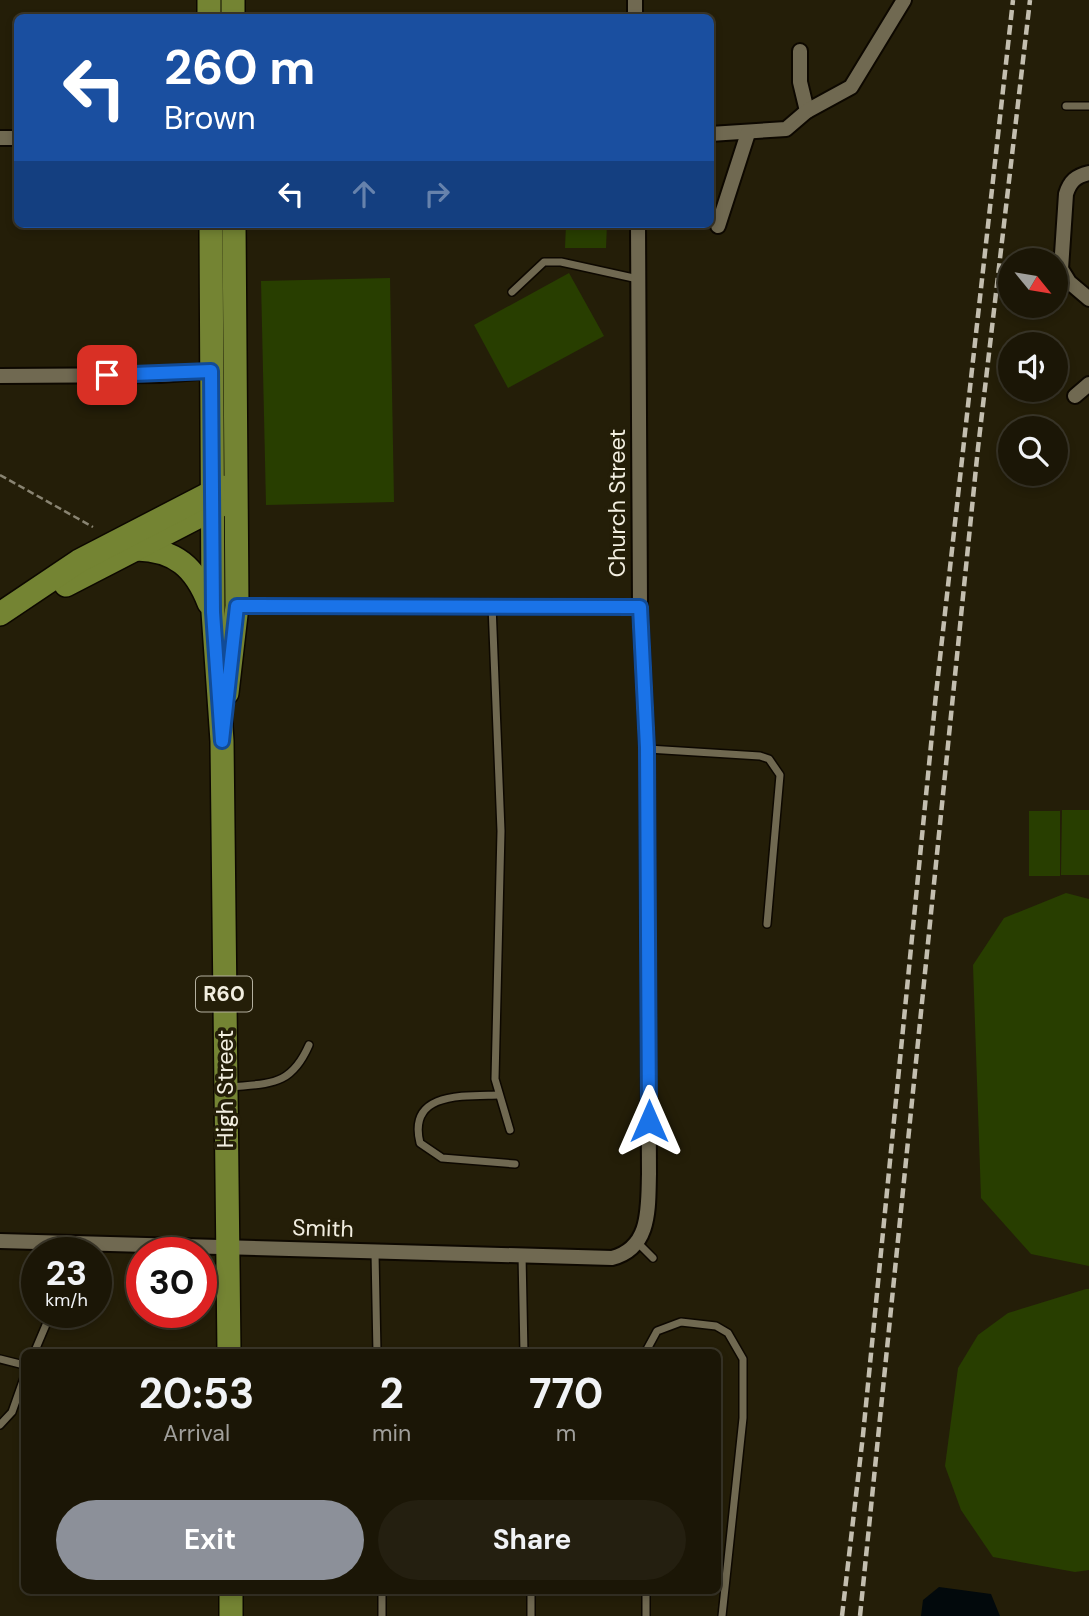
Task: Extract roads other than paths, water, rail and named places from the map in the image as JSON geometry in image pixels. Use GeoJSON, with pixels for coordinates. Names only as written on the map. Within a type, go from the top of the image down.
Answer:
{"type":"FeatureCollection","features":[{"type":"Feature","properties":{"kind":"main road","name":"High Street"},"geometry":{"type":"LineString","coordinates":[[211,228],[211,371],[237,606],[222,741]]}},
{"type":"Feature","properties":{"kind":"main road","name":"High Street"},"geometry":{"type":"LineString","coordinates":[[229,1349],[222,741],[213,612],[223,495],[234,228]]}},
{"type":"Feature","properties":{"kind":"main road"},"geometry":{"type":"LineString","coordinates":[[7,610],[72,583],[137,549],[223,495]]}},
{"type":"Feature","properties":{"kind":"main road"},"geometry":{"type":"LineString","coordinates":[[7,610],[79,561],[223,495]]}},
{"type":"Feature","properties":{"kind":"main road"},"geometry":{"type":"LineString","coordinates":[[137,549],[161,551],[185,563],[199,578],[213,612]]}},
{"type":"Feature","properties":{"kind":"main road"},"geometry":{"type":"LineString","coordinates":[[231,1594],[231,1616]]}},
{"type":"Feature","properties":{"kind":"street"},"geometry":{"type":"LineString","coordinates":[[714,134],[786,129],[807,111],[857,81],[902,1]]}},
{"type":"Feature","properties":{"kind":"street"},"geometry":{"type":"LineString","coordinates":[[800,51],[800,82],[807,111]]}},
{"type":"Feature","properties":{"kind":"street"},"geometry":{"type":"LineString","coordinates":[[718,226],[748,133]]}},
{"type":"Feature","properties":{"kind":"street"},"geometry":{"type":"LineString","coordinates":[[1089,173],[1078,176],[1069,184],[1066,194],[1061,269],[1069,282],[1089,299]]}},
{"type":"Feature","properties":{"kind":"street","name":"Church Street"},"geometry":{"type":"LineString","coordinates":[[638,228],[640,607],[647,748],[649,1174],[646,1221],[638,1243]]}},
{"type":"Feature","properties":{"kind":"street"},"geometry":{"type":"LineString","coordinates":[[0,376],[160,375],[211,371]]}},
{"type":"Feature","properties":{"kind":"street"},"geometry":{"type":"LineString","coordinates":[[1075,396],[1089,384]]}},
{"type":"Feature","properties":{"kind":"street"},"geometry":{"type":"LineString","coordinates":[[237,606],[640,607]]}},
{"type":"Feature","properties":{"kind":"street","name":"Smith"},"geometry":{"type":"LineString","coordinates":[[0,1241],[612,1258],[632,1251],[638,1243]]}},
{"type":"Feature","properties":{"kind":"lane"},"geometry":{"type":"LineString","coordinates":[[1066,106],[1089,106]]}},
{"type":"Feature","properties":{"kind":"lane"},"geometry":{"type":"LineString","coordinates":[[512,292],[544,262],[561,262],[638,279]]}},
{"type":"Feature","properties":{"kind":"lane"},"geometry":{"type":"LineString","coordinates":[[492,605],[501,831],[495,1079],[510,1130]]}},
{"type":"Feature","properties":{"kind":"lane"},"geometry":{"type":"LineString","coordinates":[[647,748],[760,756],[776,767],[780,775],[767,924]]}},
{"type":"Feature","properties":{"kind":"lane"},"geometry":{"type":"LineString","coordinates":[[225,1087],[285,1079],[303,1060],[309,1045]]}},
{"type":"Feature","properties":{"kind":"lane"},"geometry":{"type":"LineString","coordinates":[[499,1095],[459,1097],[430,1104],[420,1118],[417,1131],[420,1143],[442,1158],[515,1164]]}},
{"type":"Feature","properties":{"kind":"lane"},"geometry":{"type":"LineString","coordinates":[[638,1243],[653,1258]]}},
{"type":"Feature","properties":{"kind":"lane"},"geometry":{"type":"LineString","coordinates":[[375,1253],[377,1349]]}},
{"type":"Feature","properties":{"kind":"lane"},"geometry":{"type":"LineString","coordinates":[[522,1254],[524,1349]]}},
{"type":"Feature","properties":{"kind":"lane"},"geometry":{"type":"LineString","coordinates":[[647,1349],[657,1331],[681,1322],[716,1326],[728,1333],[743,1359],[743,1418],[722,1616]]}},
{"type":"Feature","properties":{"kind":"lane"},"geometry":{"type":"LineString","coordinates":[[36,1349],[45,1328]]}},
{"type":"Feature","properties":{"kind":"lane"},"geometry":{"type":"LineString","coordinates":[[0,1359],[21,1364]]}},
{"type":"Feature","properties":{"kind":"lane"},"geometry":{"type":"LineString","coordinates":[[0,1425],[12,1412],[21,1386]]}},
{"type":"Feature","properties":{"kind":"lane"},"geometry":{"type":"LineString","coordinates":[[382,1594],[382,1616]]}},
{"type":"Feature","properties":{"kind":"lane"},"geometry":{"type":"LineString","coordinates":[[531,1594],[531,1616]]}},
{"type":"Feature","properties":{"kind":"lane"},"geometry":{"type":"LineString","coordinates":[[646,1594],[646,1616]]}},
{"type":"Feature","properties":{"kind":"railway"},"geometry":{"type":"LineString","coordinates":[[842,1616],[863,1435],[936,694],[1013,0]]}},
{"type":"Feature","properties":{"kind":"railway"},"geometry":{"type":"LineString","coordinates":[[860,1616],[978,448],[1030,0]]}}]}
